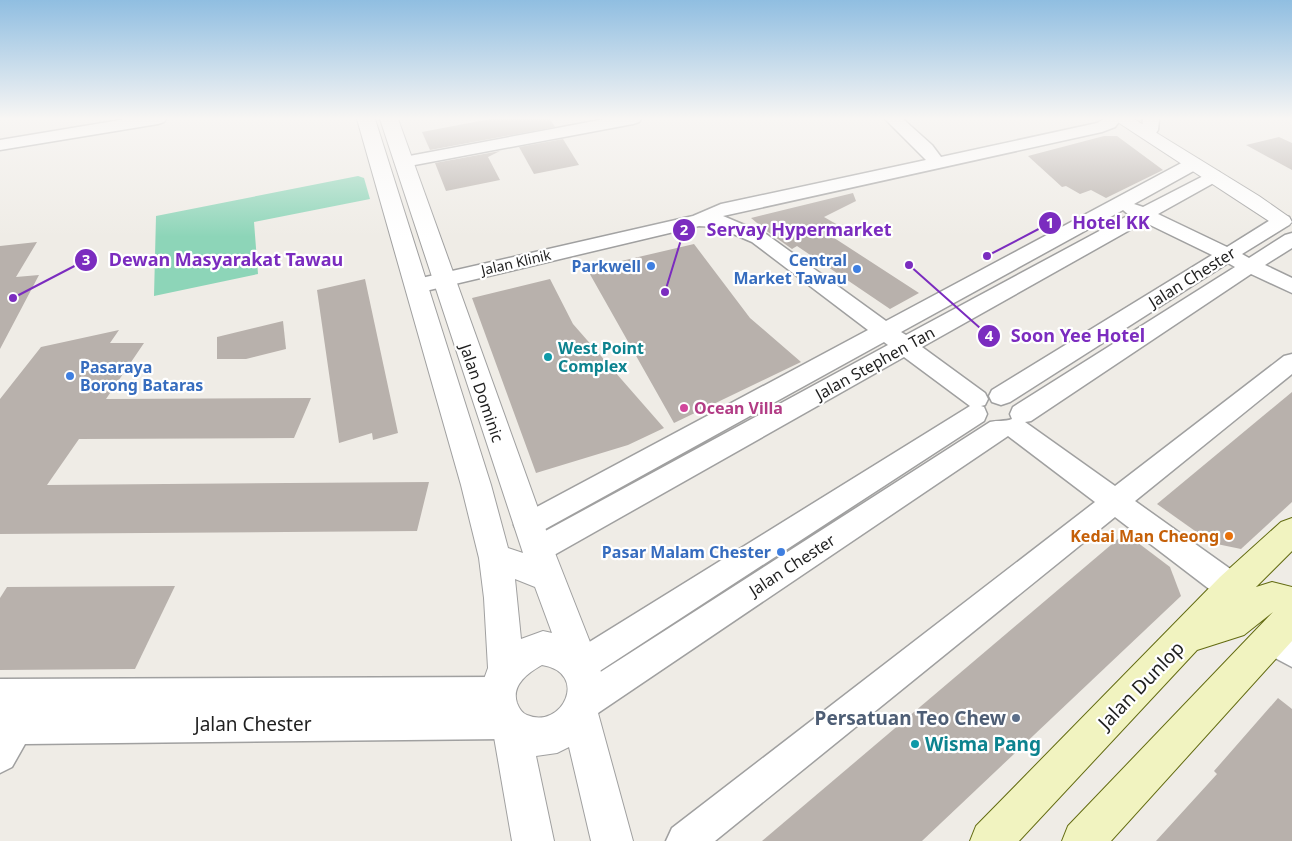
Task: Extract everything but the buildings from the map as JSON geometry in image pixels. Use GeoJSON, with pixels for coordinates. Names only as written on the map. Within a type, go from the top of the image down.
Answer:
{"type":"FeatureCollection","features":[{"type":"Feature","properties":{"kind":"main road","name":"Jalan Dunlop"},"geometry":{"type":"LineString","coordinates":[[991,841],[1232,588],[1292,531]]}},
{"type":"Feature","properties":{"kind":"main road"},"geometry":{"type":"LineString","coordinates":[[1189,635],[1230,625],[1266,597],[1276,596],[1292,603]]}},
{"type":"Feature","properties":{"kind":"main road"},"geometry":{"type":"LineString","coordinates":[[1083,841],[1175,744],[1285,635]]}},
{"type":"Feature","properties":{"kind":"street","name":"Jalan Dominic"},"geometry":{"type":"LineString","coordinates":[[378,158],[476,486],[495,558],[501,598],[506,704],[533,841]]}},
{"type":"Feature","properties":{"kind":"street","name":"Jalan Dominic"},"geometry":{"type":"LineString","coordinates":[[403,158],[443,280],[580,665]]}},
{"type":"Feature","properties":{"kind":"street"},"geometry":{"type":"LineString","coordinates":[[404,162],[424,158]]}},
{"type":"Feature","properties":{"kind":"street"},"geometry":{"type":"LineString","coordinates":[[932,158],[936,164]]}},
{"type":"Feature","properties":{"kind":"street","name":"Jalan Klinik"},"geometry":{"type":"LineString","coordinates":[[417,286],[699,220],[721,210],[961,158]]}},
{"type":"Feature","properties":{"kind":"street"},"geometry":{"type":"LineString","coordinates":[[1184,158],[1290,222]]}},
{"type":"Feature","properties":{"kind":"street"},"geometry":{"type":"LineString","coordinates":[[1199,158],[1290,222]]}},
{"type":"Feature","properties":{"kind":"street","name":"Jalan Stephen Tan"},"geometry":{"type":"LineString","coordinates":[[538,551],[885,332],[1193,164]]}},
{"type":"Feature","properties":{"kind":"street","name":"Jalan Stephen Tan"},"geometry":{"type":"LineString","coordinates":[[538,551],[1213,176]]}},
{"type":"Feature","properties":{"kind":"street"},"geometry":{"type":"LineString","coordinates":[[1121,203],[1292,286]]}},
{"type":"Feature","properties":{"kind":"street"},"geometry":{"type":"LineString","coordinates":[[747,204],[742,209],[743,217],[759,238]]}},
{"type":"Feature","properties":{"kind":"street"},"geometry":{"type":"LineString","coordinates":[[699,220],[720,221],[759,238],[905,346],[976,407],[984,424],[1012,424],[1232,588]]}},
{"type":"Feature","properties":{"kind":"street","name":"Jalan Chester"},"geometry":{"type":"LineString","coordinates":[[1001,396],[1227,255],[1290,222]]}},
{"type":"Feature","properties":{"kind":"street","name":"Jalan Chester"},"geometry":{"type":"LineString","coordinates":[[583,707],[1250,266],[1290,222]]}},
{"type":"Feature","properties":{"kind":"street"},"geometry":{"type":"LineString","coordinates":[[685,841],[1292,362]]}},
{"type":"Feature","properties":{"kind":"street"},"geometry":{"type":"LineString","coordinates":[[976,407],[986,395],[1001,396],[1015,404],[1012,424]]}},
{"type":"Feature","properties":{"kind":"street","name":"Jalan Chester"},"geometry":{"type":"LineString","coordinates":[[580,665],[976,407]]}},
{"type":"Feature","properties":{"kind":"street"},"geometry":{"type":"LineString","coordinates":[[495,558],[538,551]]}},
{"type":"Feature","properties":{"kind":"street"},"geometry":{"type":"LineString","coordinates":[[544,648],[564,652],[571,655],[580,665],[586,676],[588,688],[583,707],[569,726],[556,734],[540,737],[525,736],[506,704],[516,660],[529,652],[544,648]]}},
{"type":"Feature","properties":{"kind":"street","name":"Jalan Chester"},"geometry":{"type":"LineString","coordinates":[[0,696],[506,704]]}},
{"type":"Feature","properties":{"kind":"street","name":"Jalan Chester"},"geometry":{"type":"LineString","coordinates":[[5,736],[506,704]]}},
{"type":"Feature","properties":{"kind":"street"},"geometry":{"type":"LineString","coordinates":[[583,707],[612,841]]}},
{"type":"Feature","properties":{"kind":"green space"},"geometry":{"type":"Polygon","coordinates":[[[358,176],[364,178],[370,199],[254,222],[258,274],[154,296],[156,216],[358,176]]]}},
{"type":"Feature","properties":{"kind":"place","name":"Hotel KK"},"geometry":{"type":"Point","coordinates":[987,256]}},
{"type":"Feature","properties":{"kind":"place","name":"Soon Yee Hotel"},"geometry":{"type":"Point","coordinates":[909,265]}},
{"type":"Feature","properties":{"kind":"place","name":"Parkwell"},"geometry":{"type":"Point","coordinates":[651,266]}},
{"type":"Feature","properties":{"kind":"place","name":"Central Market Tawau"},"geometry":{"type":"Point","coordinates":[857,269]}},
{"type":"Feature","properties":{"kind":"place","name":"Servay Hypermarket"},"geometry":{"type":"Point","coordinates":[665,292]}},
{"type":"Feature","properties":{"kind":"place","name":"Dewan Masyarakat Tawau"},"geometry":{"type":"Point","coordinates":[13,298]}},
{"type":"Feature","properties":{"kind":"place","name":"West Point Complex"},"geometry":{"type":"Point","coordinates":[548,357]}},
{"type":"Feature","properties":{"kind":"place","name":"Pasaraya Borong Bataras"},"geometry":{"type":"Point","coordinates":[70,376]}},
{"type":"Feature","properties":{"kind":"place","name":"Ocean Villa"},"geometry":{"type":"Point","coordinates":[684,408]}},
{"type":"Feature","properties":{"kind":"place","name":"Kedai Man Cheong"},"geometry":{"type":"Point","coordinates":[1229,536]}},
{"type":"Feature","properties":{"kind":"place","name":"Pasar Malam Chester"},"geometry":{"type":"Point","coordinates":[781,552]}},
{"type":"Feature","properties":{"kind":"place","name":"Persatuan Teo Chew"},"geometry":{"type":"Point","coordinates":[1016,718]}},
{"type":"Feature","properties":{"kind":"place","name":"Wisma Pang"},"geometry":{"type":"Point","coordinates":[915,744]}}]}
